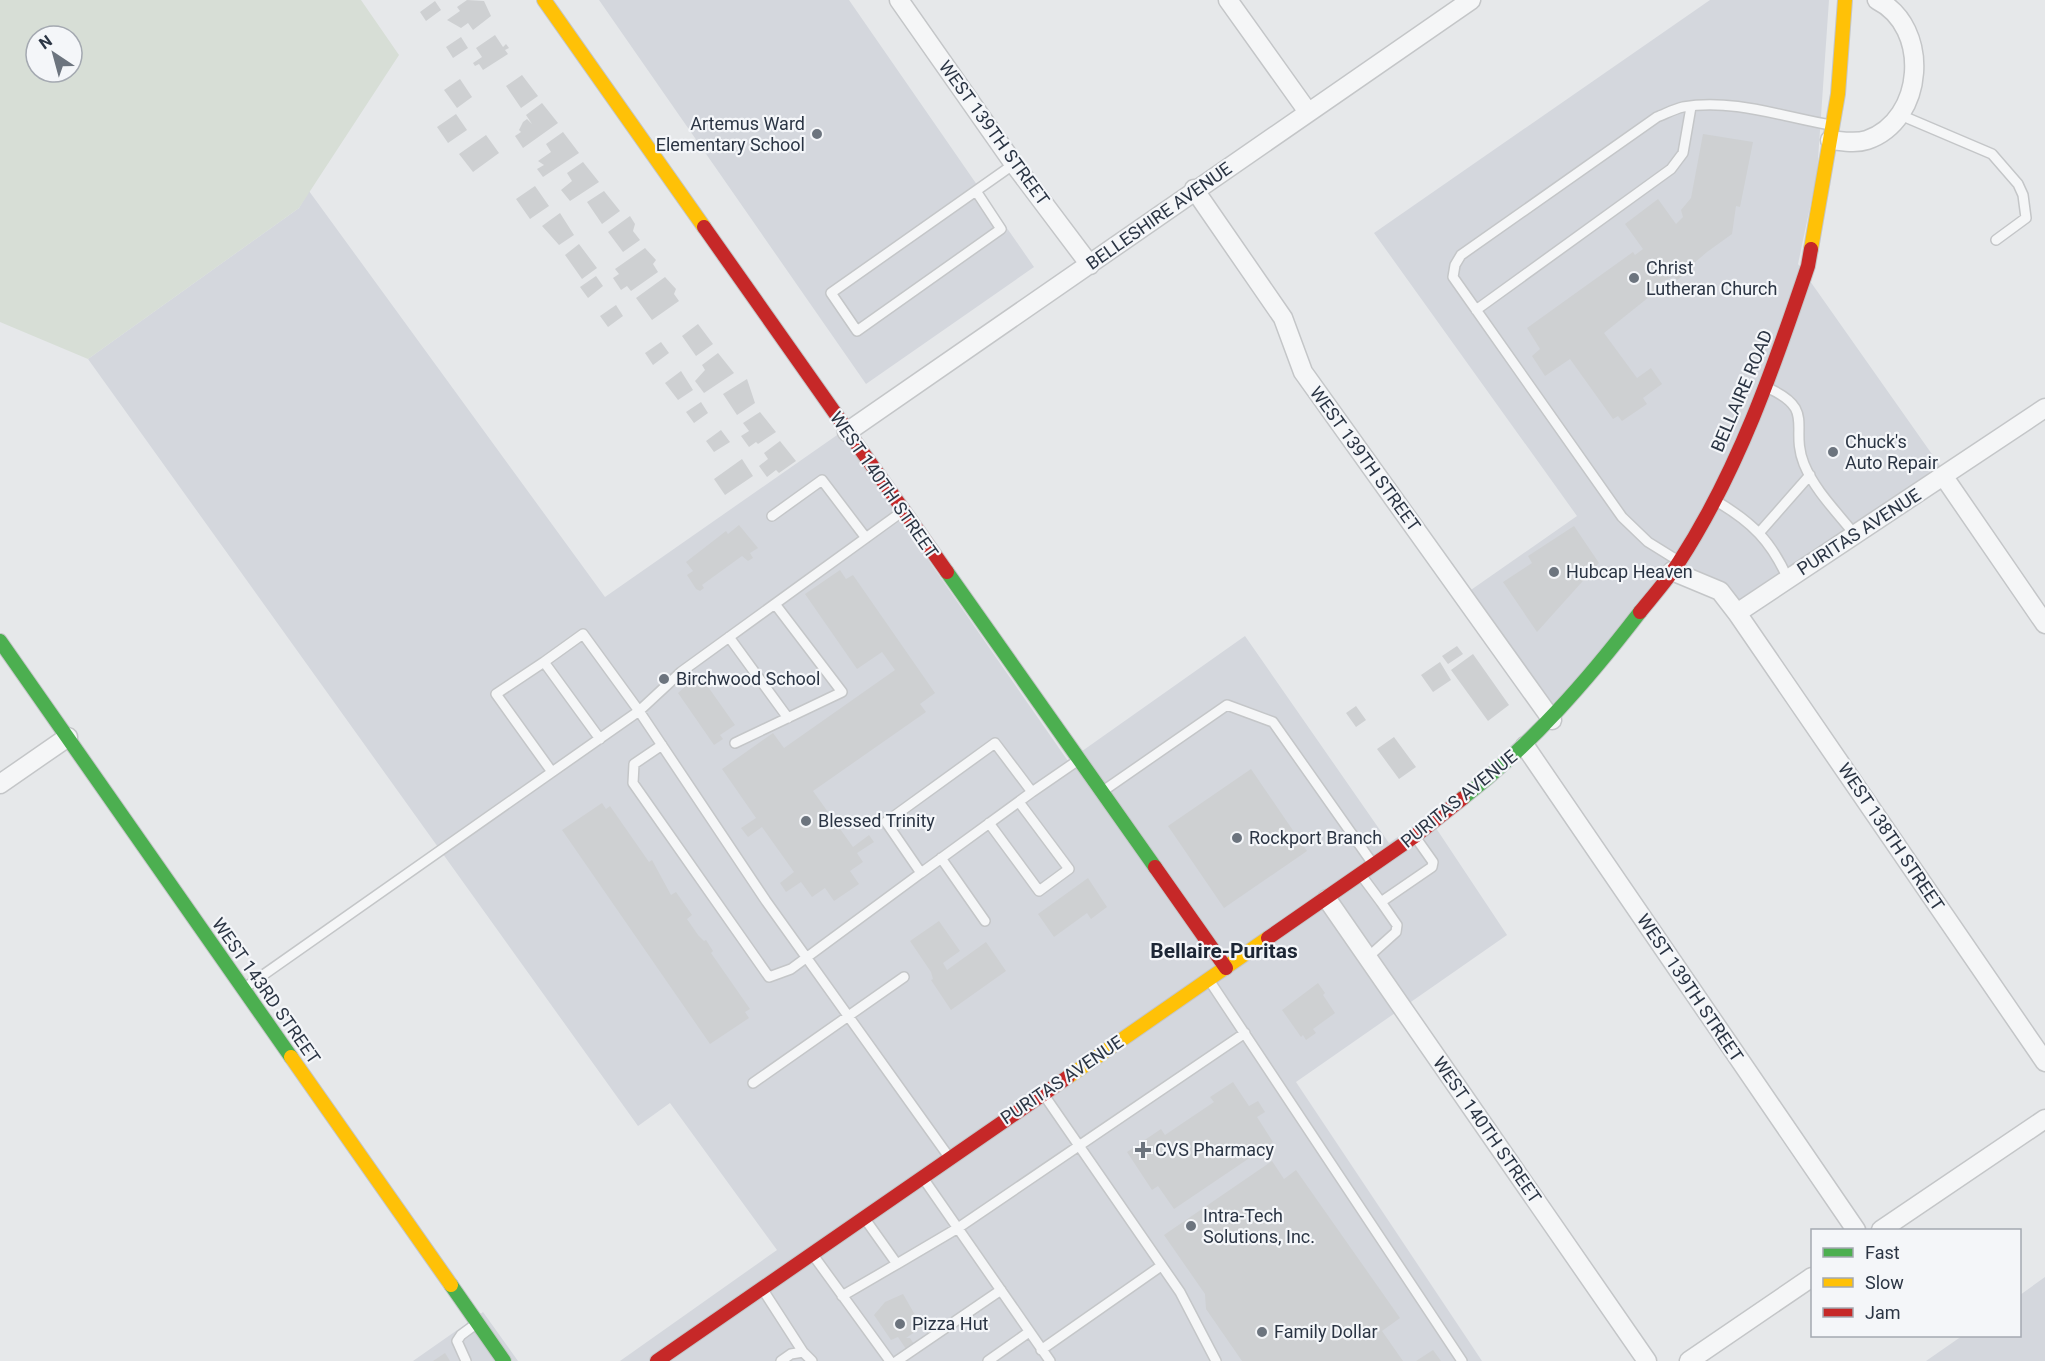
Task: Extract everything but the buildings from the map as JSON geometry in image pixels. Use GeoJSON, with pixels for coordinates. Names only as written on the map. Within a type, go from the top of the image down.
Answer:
{"type":"FeatureCollection","features":[{"type":"Feature","properties":{"kind":"street","name":"WEST 140TH STREET"},"geometry":{"type":"LineString","coordinates":[[544,0],[1226,968]]}},
{"type":"Feature","properties":{"kind":"street","name":"WEST 139TH STREET"},"geometry":{"type":"LineString","coordinates":[[899,0],[1014,164],[1090,265]]}},
{"type":"Feature","properties":{"kind":"street"},"geometry":{"type":"LineString","coordinates":[[1228,0],[1308,112]]}},
{"type":"Feature","properties":{"kind":"street","name":"BELLESHIRE AVENUE"},"geometry":{"type":"LineString","coordinates":[[847,432],[1090,265],[1194,189],[1471,0]]}},
{"type":"Feature","properties":{"kind":"street","name":"BELLAIRE ROAD"},"geometry":{"type":"LineString","coordinates":[[1676,566],[1713,500],[1766,387],[1808,266],[1838,94],[1845,0]]}},
{"type":"Feature","properties":{"kind":"street"},"geometry":{"type":"LineString","coordinates":[[1831,133],[1853,142],[1867,140],[1888,126],[1913,88],[1913,52],[1903,24],[1884,4],[1877,0]]}},
{"type":"Feature","properties":{"kind":"street","name":"WEST 139TH STREET"},"geometry":{"type":"LineString","coordinates":[[1194,189],[1283,318],[1303,372],[1552,720]]}},
{"type":"Feature","properties":{"kind":"street","name":"PURITAS AVENUE"},"geometry":{"type":"LineString","coordinates":[[1737,613],[2045,408]]}},
{"type":"Feature","properties":{"kind":"street"},"geometry":{"type":"LineString","coordinates":[[1944,477],[2045,624]]}},
{"type":"Feature","properties":{"kind":"street"},"geometry":{"type":"LineString","coordinates":[[1676,566],[1720,591],[1737,613]]}},
{"type":"Feature","properties":{"kind":"street","name":"PURITAS AVENUE"},"geometry":{"type":"LineString","coordinates":[[657,1361],[949,1157],[1327,899],[1454,807],[1552,720],[1632,626],[1676,566]]}},
{"type":"Feature","properties":{"kind":"street","name":"WEST 138TH STREET"},"geometry":{"type":"LineString","coordinates":[[1737,613],[2045,1062]]}},
{"type":"Feature","properties":{"kind":"street","name":"WEST 143RD STREET"},"geometry":{"type":"LineString","coordinates":[[0,641],[242,990],[504,1361]]}},
{"type":"Feature","properties":{"kind":"street"},"geometry":{"type":"LineString","coordinates":[[0,784],[68,737]]}},
{"type":"Feature","properties":{"kind":"street","name":"WEST 139TH STREET"},"geometry":{"type":"LineString","coordinates":[[1525,746],[1855,1229]]}},
{"type":"Feature","properties":{"kind":"street","name":"WEST 140TH STREET"},"geometry":{"type":"LineString","coordinates":[[1327,899],[1647,1361]]}},
{"type":"Feature","properties":{"kind":"street"},"geometry":{"type":"LineString","coordinates":[[1882,1229],[2045,1119]]}},
{"type":"Feature","properties":{"kind":"street"},"geometry":{"type":"LineString","coordinates":[[1689,1361],[1811,1278]]}},
{"type":"Feature","properties":{"kind":"lane"},"geometry":{"type":"LineString","coordinates":[[1476,310],[1671,170],[1683,153],[1691,107]]}},
{"type":"Feature","properties":{"kind":"lane"},"geometry":{"type":"LineString","coordinates":[[1676,566],[1622,517],[1453,277],[1455,265],[1461,255],[1657,117],[1691,107],[1732,107],[1831,133]]}},
{"type":"Feature","properties":{"kind":"lane"},"geometry":{"type":"LineString","coordinates":[[1898,114],[1992,154],[2006,169],[2023,195],[2026,218],[1996,240]]}},
{"type":"Feature","properties":{"kind":"lane"},"geometry":{"type":"LineString","coordinates":[[976,191],[1001,229],[857,331],[831,293],[1014,164]]}},
{"type":"Feature","properties":{"kind":"lane"},"geometry":{"type":"LineString","coordinates":[[1766,387],[1786,396],[1795,407],[1800,420],[1800,450],[1810,475],[1855,535]]}},
{"type":"Feature","properties":{"kind":"lane"},"geometry":{"type":"LineString","coordinates":[[1759,534],[1810,475]]}},
{"type":"Feature","properties":{"kind":"lane"},"geometry":{"type":"LineString","coordinates":[[772,516],[822,480],[866,538]]}},
{"type":"Feature","properties":{"kind":"lane"},"geometry":{"type":"LineString","coordinates":[[1713,500],[1744,519],[1772,546],[1788,579]]}},
{"type":"Feature","properties":{"kind":"lane"},"geometry":{"type":"LineString","coordinates":[[242,990],[639,711],[681,672],[903,512]]}},
{"type":"Feature","properties":{"kind":"lane"},"geometry":{"type":"LineString","coordinates":[[735,743],[842,692],[775,604]]}},
{"type":"Feature","properties":{"kind":"lane"},"geometry":{"type":"LineString","coordinates":[[552,772],[496,694],[583,634],[639,711],[807,958],[949,1157]]}},
{"type":"Feature","properties":{"kind":"lane"},"geometry":{"type":"LineString","coordinates":[[729,637],[788,718]]}},
{"type":"Feature","properties":{"kind":"lane"},"geometry":{"type":"LineString","coordinates":[[544,662],[600,739]]}},
{"type":"Feature","properties":{"kind":"lane"},"geometry":{"type":"LineString","coordinates":[[1102,792],[1227,705],[1273,722],[1374,866]]}},
{"type":"Feature","properties":{"kind":"lane"},"geometry":{"type":"LineString","coordinates":[[921,873],[885,822],[995,743],[1032,792]]}},
{"type":"Feature","properties":{"kind":"lane"},"geometry":{"type":"LineString","coordinates":[[662,745],[634,764],[633,783],[769,977],[780,975],[807,958],[989,823],[1079,760]]}},
{"type":"Feature","properties":{"kind":"lane"},"geometry":{"type":"LineString","coordinates":[[989,823],[1039,891],[1069,869],[1019,802]]}},
{"type":"Feature","properties":{"kind":"lane"},"geometry":{"type":"LineString","coordinates":[[1381,902],[1432,867],[1433,862],[1415,836]]}},
{"type":"Feature","properties":{"kind":"lane"},"geometry":{"type":"LineString","coordinates":[[941,858],[986,921]]}},
{"type":"Feature","properties":{"kind":"lane"},"geometry":{"type":"LineString","coordinates":[[1361,875],[1397,925],[1396,932],[1367,958]]}},
{"type":"Feature","properties":{"kind":"lane"},"geometry":{"type":"LineString","coordinates":[[753,1083],[904,977]]}},
{"type":"Feature","properties":{"kind":"lane"},"geometry":{"type":"LineString","coordinates":[[1209,980],[1462,1361]]}},
{"type":"Feature","properties":{"kind":"lane"},"geometry":{"type":"LineString","coordinates":[[842,1296],[958,1228],[1245,1033]]}},
{"type":"Feature","properties":{"kind":"lane"},"geometry":{"type":"LineString","coordinates":[[1042,1093],[1180,1292],[1216,1361]]}},
{"type":"Feature","properties":{"kind":"lane"},"geometry":{"type":"LineString","coordinates":[[922,1176],[1050,1361]]}},
{"type":"Feature","properties":{"kind":"lane"},"geometry":{"type":"LineString","coordinates":[[864,1217],[897,1264]]}},
{"type":"Feature","properties":{"kind":"lane"},"geometry":{"type":"LineString","coordinates":[[812,1253],[891,1361]]}},
{"type":"Feature","properties":{"kind":"lane"},"geometry":{"type":"LineString","coordinates":[[1041,1350],[1161,1266]]}},
{"type":"Feature","properties":{"kind":"lane"},"geometry":{"type":"LineString","coordinates":[[761,1288],[803,1352],[812,1361]]}},
{"type":"Feature","properties":{"kind":"lane"},"geometry":{"type":"LineString","coordinates":[[897,1361],[1001,1290]]}},
{"type":"Feature","properties":{"kind":"lane"},"geometry":{"type":"LineString","coordinates":[[466,1361],[457,1341],[477,1323]]}},
{"type":"Feature","properties":{"kind":"lane"},"geometry":{"type":"LineString","coordinates":[[988,1361],[1029,1332]]}},
{"type":"Feature","properties":{"kind":"lane"},"geometry":{"type":"LineString","coordinates":[[781,1361],[791,1354],[803,1352]]}},
{"type":"Feature","properties":{"kind":"shaded area"},"geometry":{"type":"Polygon","coordinates":[[[0,0],[361,0],[399,55],[299,208],[88,359],[0,322],[0,0]]]}},
{"type":"Feature","properties":{"kind":"shaded area","name":"Artemus Ward Elementary School"},"geometry":{"type":"Polygon","coordinates":[[[599,0],[849,0],[1034,267],[866,384],[599,0]]]}},
{"type":"Feature","properties":{"kind":"shaded area"},"geometry":{"type":"Polygon","coordinates":[[[1710,0],[1829,0],[1817,174],[1798,264],[1941,467],[1726,610],[1718,599],[1661,577],[1554,712],[1468,592],[1577,516],[1374,233],[1710,0]]]}},
{"type":"Feature","properties":{"kind":"shaded area","name":"Birchwood School"},"geometry":{"type":"Polygon","coordinates":[[[309,191],[605,597],[840,433],[1068,761],[1245,636],[1389,843],[1428,816],[1507,935],[1296,1082],[1482,1361],[620,1361],[777,1250],[670,1103],[638,1126],[88,359],[299,208],[309,191]]]}},
{"type":"Feature","properties":{"kind":"shaded area"},"geometry":{"type":"Polygon","coordinates":[[[2045,1277],[2045,1361],[1926,1361],[1961,1337],[2021,1337],[2021,1294],[2045,1277]]]}},
{"type":"Feature","properties":{"kind":"shaded area"},"geometry":{"type":"Polygon","coordinates":[[[483,1312],[518,1361],[413,1361],[483,1312]]]}},
{"type":"Feature","properties":{"kind":"traffic: fast"},"geometry":{"type":"LineString","coordinates":[[947,572],[1155,867]]}},
{"type":"Feature","properties":{"kind":"traffic: fast"},"geometry":{"type":"LineString","coordinates":[[1463,798],[1512,756],[1558,711],[1640,612]]}},
{"type":"Feature","properties":{"kind":"traffic: fast"},"geometry":{"type":"LineString","coordinates":[[0,641],[291,1057]]}},
{"type":"Feature","properties":{"kind":"traffic: fast"},"geometry":{"type":"LineString","coordinates":[[451,1285],[504,1361]]}},
{"type":"Feature","properties":{"kind":"traffic: slow"},"geometry":{"type":"LineString","coordinates":[[544,0],[704,227]]}},
{"type":"Feature","properties":{"kind":"traffic: slow"},"geometry":{"type":"LineString","coordinates":[[1811,249],[1838,94],[1845,0]]}},
{"type":"Feature","properties":{"kind":"traffic: slow"},"geometry":{"type":"LineString","coordinates":[[1068,1077],[1268,938]]}},
{"type":"Feature","properties":{"kind":"traffic: slow"},"geometry":{"type":"LineString","coordinates":[[291,1057],[451,1285]]}},
{"type":"Feature","properties":{"kind":"traffic: jam"},"geometry":{"type":"LineString","coordinates":[[704,227],[947,572]]}},
{"type":"Feature","properties":{"kind":"traffic: jam"},"geometry":{"type":"LineString","coordinates":[[1640,612],[1679,562],[1719,492],[1737,455],[1782,342],[1808,266],[1811,249]]}},
{"type":"Feature","properties":{"kind":"traffic: jam"},"geometry":{"type":"LineString","coordinates":[[1268,938],[1415,836],[1463,798]]}},
{"type":"Feature","properties":{"kind":"traffic: jam"},"geometry":{"type":"LineString","coordinates":[[1155,867],[1226,968]]}},
{"type":"Feature","properties":{"kind":"traffic: jam"},"geometry":{"type":"LineString","coordinates":[[657,1361],[1068,1077]]}},
{"type":"Feature","properties":{"kind":"place","name":"Artemus Ward Elementary School"},"geometry":{"type":"Point","coordinates":[817,134]}},
{"type":"Feature","properties":{"kind":"place","name":"Christ Lutheran Church"},"geometry":{"type":"Point","coordinates":[1634,278]}},
{"type":"Feature","properties":{"kind":"place","name":"Chuck's Auto Repair"},"geometry":{"type":"Point","coordinates":[1833,452]}},
{"type":"Feature","properties":{"kind":"place","name":"Hubcap Heaven"},"geometry":{"type":"Point","coordinates":[1554,572]}},
{"type":"Feature","properties":{"kind":"place","name":"Birchwood School"},"geometry":{"type":"Point","coordinates":[664,679]}},
{"type":"Feature","properties":{"kind":"place","name":"Blessed Trinity"},"geometry":{"type":"Point","coordinates":[806,821]}},
{"type":"Feature","properties":{"kind":"place","name":"Rockport Branch"},"geometry":{"type":"Point","coordinates":[1237,838]}},
{"type":"Feature","properties":{"kind":"place","name":"CVS Pharmacy"},"geometry":{"type":"Point","coordinates":[1143,1150]}},
{"type":"Feature","properties":{"kind":"place","name":"Intra-Tech Solutions, Inc."},"geometry":{"type":"Point","coordinates":[1191,1226]}},
{"type":"Feature","properties":{"kind":"place","name":"Pizza Hut"},"geometry":{"type":"Point","coordinates":[900,1324]}},
{"type":"Feature","properties":{"kind":"place","name":"Family Dollar"},"geometry":{"type":"Point","coordinates":[1262,1332]}},
{"type":"Feature","properties":{"kind":"district","name":"Bellaire-Puritas"},"geometry":{"type":"Point","coordinates":[1224,951]}}]}
